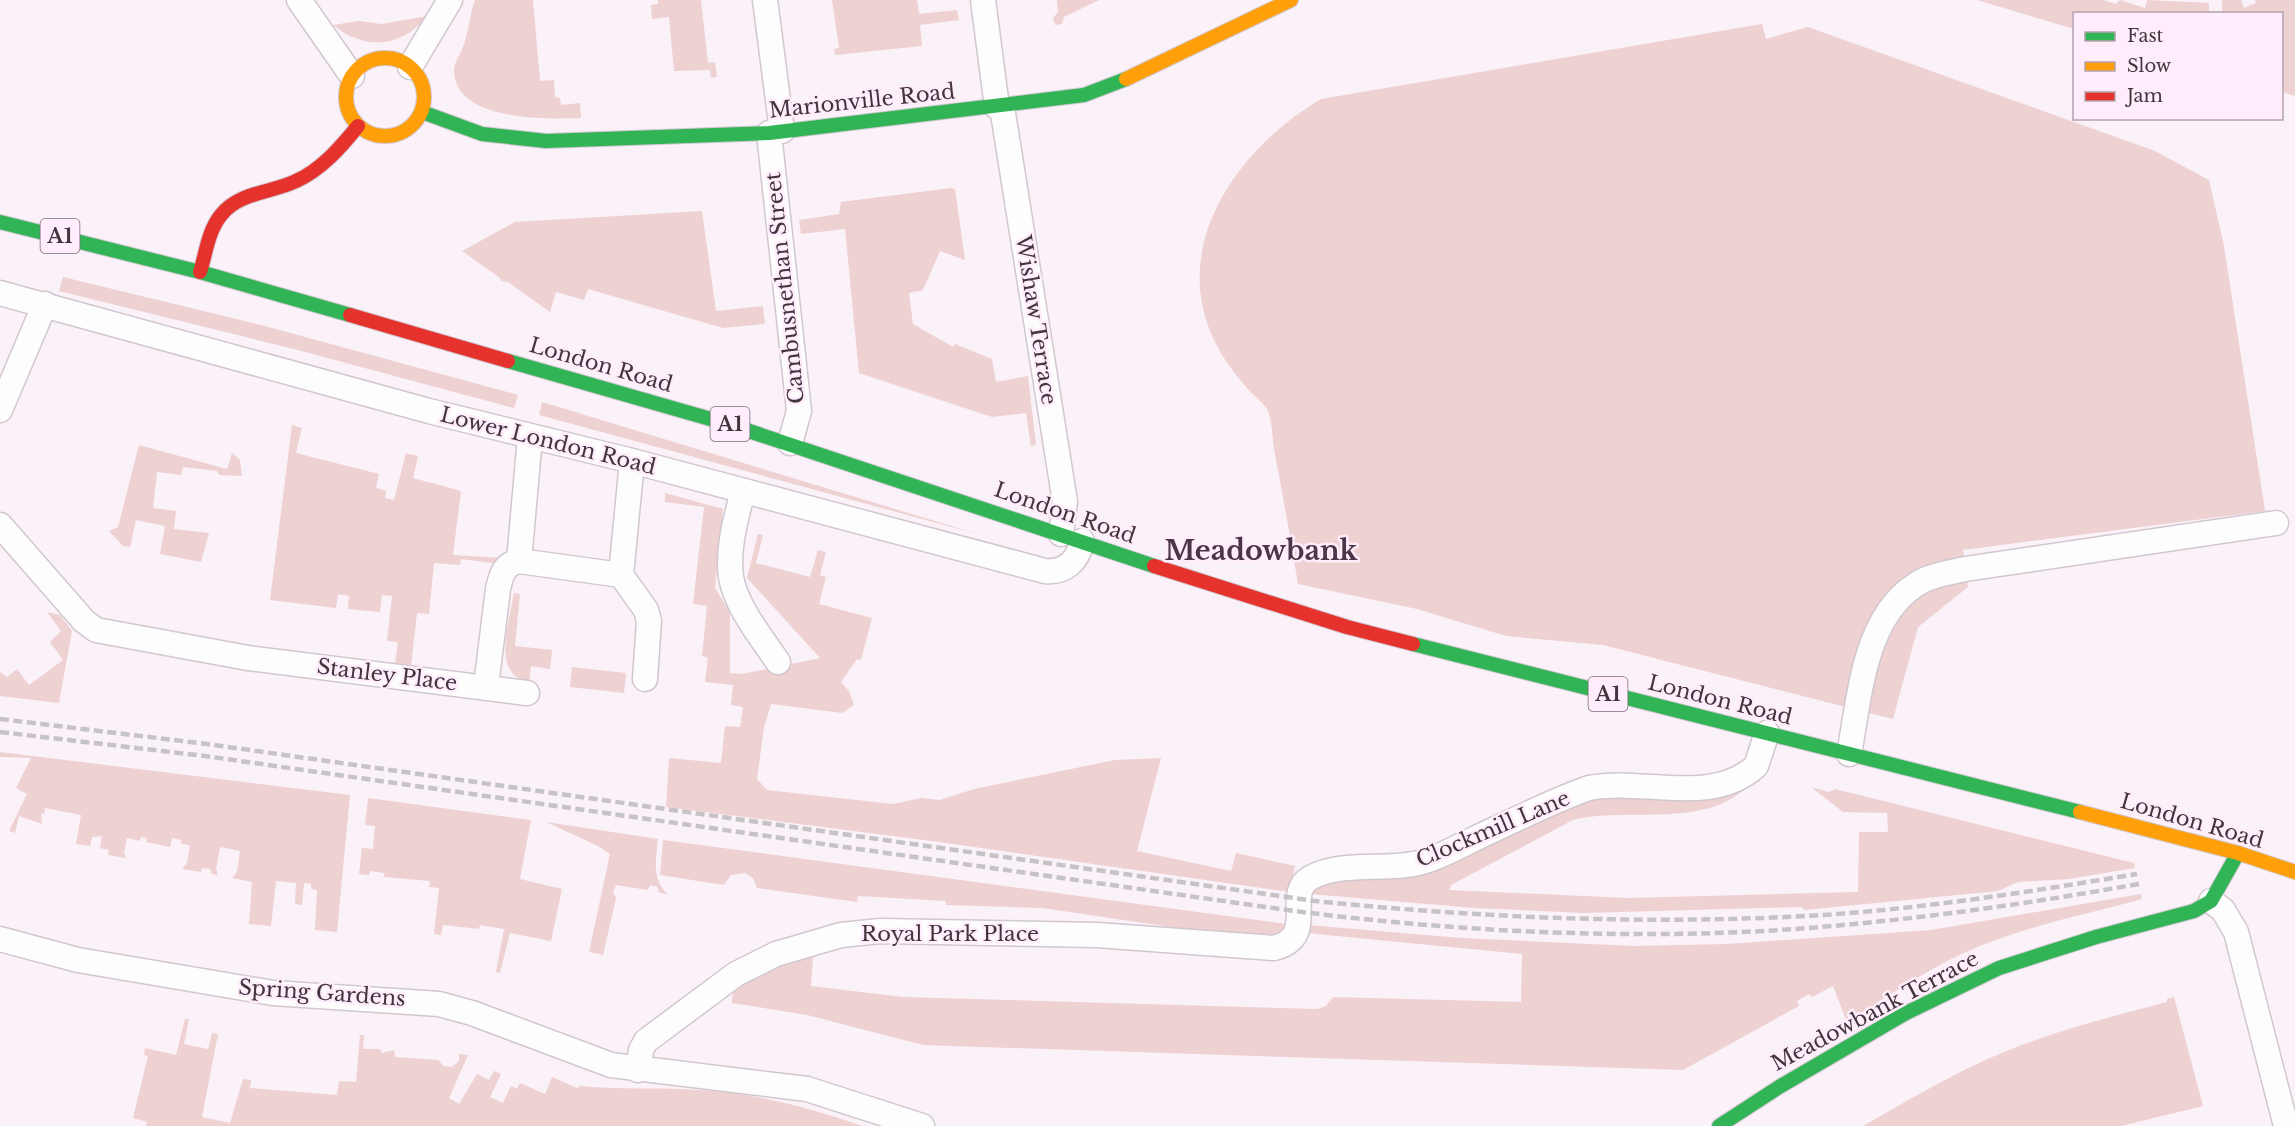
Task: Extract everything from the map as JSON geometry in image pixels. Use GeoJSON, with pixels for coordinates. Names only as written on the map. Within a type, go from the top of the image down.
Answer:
{"type":"FeatureCollection","features":[{"type":"Feature","properties":{"kind":"main road","name":"Marionville Road"},"geometry":{"type":"LineString","coordinates":[[422,112],[479,134],[516,140],[646,139],[775,132],[999,107],[1094,93],[1212,40],[1291,0]]}},
{"type":"Feature","properties":{"kind":"main road"},"geometry":{"type":"LineString","coordinates":[[385,58],[410,67],[423,87],[422,112],[413,124],[401,133],[386,136],[371,134],[358,126],[347,109],[345,99],[352,76],[360,66],[372,60],[385,58]]}},
{"type":"Feature","properties":{"kind":"main road"},"geometry":{"type":"LineString","coordinates":[[200,272],[215,224],[222,213],[250,197],[304,177],[329,157],[358,126]]}},
{"type":"Feature","properties":{"kind":"main road","name":"London Road"},"geometry":{"type":"LineString","coordinates":[[0,222],[200,272],[790,442],[1347,627],[2238,853],[2295,872]]}},
{"type":"Feature","properties":{"kind":"main road"},"geometry":{"type":"LineString","coordinates":[[2211,901],[2238,853]]}},
{"type":"Feature","properties":{"kind":"main road","name":"Meadowbank Terrace"},"geometry":{"type":"LineString","coordinates":[[1719,1126],[1738,1111],[1862,1039],[1981,976],[2046,952],[2193,910],[2211,901]]}},
{"type":"Feature","properties":{"kind":"street"},"geometry":{"type":"LineString","coordinates":[[299,0],[352,76]]}},
{"type":"Feature","properties":{"kind":"street"},"geometry":{"type":"LineString","coordinates":[[410,67],[450,0]]}},
{"type":"Feature","properties":{"kind":"street","name":"Cambusnethan Street"},"geometry":{"type":"LineString","coordinates":[[765,0],[799,411],[790,442]]}},
{"type":"Feature","properties":{"kind":"street","name":"Wishaw Terrace"},"geometry":{"type":"LineString","coordinates":[[983,0],[1071,537]]}},
{"type":"Feature","properties":{"kind":"street","name":"Lower London Road"},"geometry":{"type":"LineString","coordinates":[[1,294],[45,304],[530,437],[743,490],[1045,571],[1057,571],[1068,566],[1078,554],[1071,537]]}},
{"type":"Feature","properties":{"kind":"street"},"geometry":{"type":"LineString","coordinates":[[0,410],[45,304]]}},
{"type":"Feature","properties":{"kind":"street"},"geometry":{"type":"LineString","coordinates":[[519,561],[530,437]]}},
{"type":"Feature","properties":{"kind":"street"},"geometry":{"type":"LineString","coordinates":[[632,462],[621,574],[646,610],[650,621],[645,679]]}},
{"type":"Feature","properties":{"kind":"street"},"geometry":{"type":"LineString","coordinates":[[743,490],[730,560],[732,580],[744,607],[778,662]]}},
{"type":"Feature","properties":{"kind":"street"},"geometry":{"type":"LineString","coordinates":[[1849,753],[1873,644],[1888,612],[1906,593],[1924,580],[1965,569],[2276,523]]}},
{"type":"Feature","properties":{"kind":"street","name":"Stanley Place"},"geometry":{"type":"LineString","coordinates":[[0,525],[84,621],[96,630],[248,658],[486,686],[527,693]]}},
{"type":"Feature","properties":{"kind":"street"},"geometry":{"type":"LineString","coordinates":[[486,686],[501,576],[506,567],[519,561],[621,574]]}},
{"type":"Feature","properties":{"kind":"street","name":"Clockmill Lane"},"geometry":{"type":"LineString","coordinates":[[1097,935],[1267,948],[1280,946],[1288,942],[1297,932],[1300,891],[1312,877],[1343,870],[1392,868],[1422,862],[1589,788],[1610,784],[1690,788],[1720,784],[1756,766],[1767,733]]}},
{"type":"Feature","properties":{"kind":"street"},"geometry":{"type":"LineString","coordinates":[[2211,901],[2223,910],[2236,932],[2286,1126]]}},
{"type":"Feature","properties":{"kind":"street","name":"Royal Park Place"},"geometry":{"type":"LineString","coordinates":[[638,1070],[641,1050],[646,1041],[701,998],[754,964],[820,940],[841,935],[880,932],[1097,935]]}},
{"type":"Feature","properties":{"kind":"street","name":"Spring Gardens"},"geometry":{"type":"LineString","coordinates":[[0,939],[78,960],[273,993],[395,999],[445,1005],[611,1065],[807,1089],[922,1126]]}},
{"type":"Feature","properties":{"kind":"shaded area"},"geometry":{"type":"Polygon","coordinates":[[[475,0],[533,0],[540,81],[554,80],[555,97],[560,98],[561,105],[580,103],[581,118],[527,117],[505,114],[486,109],[470,100],[458,88],[454,68],[468,31],[475,0]]]}},
{"type":"Feature","properties":{"kind":"shaded area"},"geometry":{"type":"Polygon","coordinates":[[[658,0],[701,0],[708,63],[715,62],[717,77],[711,78],[710,70],[674,71],[669,17],[652,19],[651,5],[658,4],[658,0]]]}},
{"type":"Feature","properties":{"kind":"shaded area"},"geometry":{"type":"Polygon","coordinates":[[[832,0],[917,0],[919,14],[957,10],[959,20],[920,25],[922,46],[835,55],[834,49],[839,48],[832,0]]]}},
{"type":"Feature","properties":{"kind":"shaded area"},"geometry":{"type":"Polygon","coordinates":[[[1057,0],[1099,0],[1064,17],[1062,24],[1055,25],[1053,18],[1058,12],[1057,0]]]}},
{"type":"Feature","properties":{"kind":"shaded area"},"geometry":{"type":"Polygon","coordinates":[[[1977,0],[2103,0],[2116,4],[2120,0],[2145,8],[2147,0],[2209,3],[2209,12],[2073,12],[2073,29],[1977,0]]]}},
{"type":"Feature","properties":{"kind":"shaded area"},"geometry":{"type":"Polygon","coordinates":[[[2222,0],[2241,0],[2244,8],[2256,3],[2255,0],[2295,0],[2295,96],[2283,92],[2283,12],[2222,12],[2222,0]]]}},
{"type":"Feature","properties":{"kind":"shaded area"},"geometry":{"type":"Polygon","coordinates":[[[427,16],[406,35],[383,42],[358,39],[333,25],[359,21],[382,24],[427,16]]]}},
{"type":"Feature","properties":{"kind":"shaded area"},"geometry":{"type":"Polygon","coordinates":[[[1762,24],[1766,39],[1808,27],[2155,151],[2209,180],[2224,246],[2265,511],[1963,550],[1968,587],[1918,627],[1893,719],[1603,645],[1506,636],[1417,609],[1298,584],[1269,414],[1265,406],[1224,358],[1205,315],[1200,278],[1204,242],[1217,208],[1236,175],[1261,146],[1290,120],[1321,99],[1762,24]]]}},
{"type":"Feature","properties":{"kind":"shaded area"},"geometry":{"type":"Polygon","coordinates":[[[955,189],[965,260],[940,251],[923,290],[909,293],[913,324],[953,347],[955,344],[992,359],[996,382],[1028,376],[1036,445],[1031,446],[1026,413],[992,417],[859,373],[845,229],[801,234],[799,220],[839,214],[841,202],[955,189]]]}},
{"type":"Feature","properties":{"kind":"shaded area"},"geometry":{"type":"Polygon","coordinates":[[[702,211],[716,311],[763,306],[765,324],[723,328],[588,289],[584,300],[556,292],[550,312],[508,282],[501,281],[462,251],[515,222],[702,211]]]}},
{"type":"Feature","properties":{"kind":"shaded area"},"geometry":{"type":"Polygon","coordinates":[[[63,277],[261,325],[518,395],[514,408],[294,349],[59,291],[63,277]]]}},
{"type":"Feature","properties":{"kind":"shaded area"},"geometry":{"type":"Polygon","coordinates":[[[542,402],[981,535],[539,415],[542,402]]]}},
{"type":"Feature","properties":{"kind":"shaded area"},"geometry":{"type":"Polygon","coordinates":[[[292,425],[302,428],[296,453],[379,474],[376,488],[386,491],[385,498],[394,500],[406,453],[418,456],[413,478],[461,491],[453,555],[503,558],[492,563],[461,559],[460,565],[434,563],[429,614],[417,613],[411,665],[395,663],[398,642],[387,641],[392,596],[382,595],[380,612],[348,609],[349,596],[338,594],[336,608],[270,600],[292,425]]]}},
{"type":"Feature","properties":{"kind":"shaded area"},"geometry":{"type":"Polygon","coordinates":[[[139,445],[227,469],[232,453],[240,460],[242,476],[219,475],[217,471],[183,467],[181,475],[157,472],[153,508],[176,511],[174,529],[209,533],[201,562],[160,554],[165,526],[136,520],[130,547],[123,546],[109,531],[118,527],[139,445]]]}},
{"type":"Feature","properties":{"kind":"shaded area"},"geometry":{"type":"Polygon","coordinates":[[[665,493],[723,509],[715,588],[730,612],[730,673],[742,674],[820,658],[747,578],[758,534],[763,535],[756,563],[810,577],[818,550],[826,552],[820,575],[826,577],[819,604],[872,618],[861,660],[857,659],[841,682],[849,691],[854,705],[842,713],[771,704],[764,727],[757,779],[767,790],[893,804],[921,798],[940,800],[974,789],[1115,760],[1161,758],[1137,851],[1231,871],[1236,853],[1295,866],[1290,892],[939,842],[666,807],[669,758],[721,763],[725,726],[740,727],[743,707],[731,705],[733,685],[705,682],[708,658],[702,656],[707,606],[693,604],[704,507],[665,502],[665,493]]]}},
{"type":"Feature","properties":{"kind":"shaded area"},"geometry":{"type":"Polygon","coordinates":[[[514,593],[520,594],[515,646],[552,650],[550,669],[531,666],[529,682],[517,677],[510,669],[506,658],[505,645],[514,593]]]}},
{"type":"Feature","properties":{"kind":"shaded area"},"geometry":{"type":"Polygon","coordinates":[[[47,612],[60,615],[72,631],[59,703],[0,696],[0,672],[7,677],[17,669],[29,685],[63,660],[50,642],[61,631],[47,612]]]}},
{"type":"Feature","properties":{"kind":"shaded area"},"geometry":{"type":"Polygon","coordinates":[[[572,667],[626,673],[624,693],[570,687],[572,667]]]}},
{"type":"Feature","properties":{"kind":"shaded area"},"geometry":{"type":"Polygon","coordinates":[[[0,752],[350,795],[337,932],[315,930],[317,890],[311,889],[311,884],[304,883],[302,905],[295,904],[296,883],[276,881],[271,926],[249,924],[252,882],[232,878],[237,872],[240,851],[220,847],[216,869],[218,875],[212,874],[210,869],[202,868],[201,872],[182,869],[187,863],[190,846],[181,843],[181,840],[172,838],[170,847],[146,842],[147,838],[141,837],[140,841],[127,838],[124,852],[126,858],[108,855],[109,850],[100,848],[102,836],[92,837],[90,846],[76,844],[81,815],[45,808],[44,814],[41,813],[42,824],[19,816],[15,833],[9,831],[27,794],[16,788],[31,758],[0,757],[0,752]]]}},
{"type":"Feature","properties":{"kind":"shaded area"},"geometry":{"type":"Polygon","coordinates":[[[1748,786],[1730,800],[1710,808],[1665,814],[1595,816],[1573,820],[1451,885],[1449,890],[1628,898],[1858,892],[1859,832],[1888,832],[1887,813],[1843,812],[1811,787],[1829,792],[1835,789],[2134,863],[2135,868],[2069,879],[2018,882],[1998,891],[1805,910],[1801,907],[1584,913],[1474,908],[1310,894],[1312,885],[1402,872],[1577,799],[1748,786]]]}},
{"type":"Feature","properties":{"kind":"shaded area"},"geometry":{"type":"Polygon","coordinates":[[[368,798],[531,820],[520,879],[562,889],[551,941],[510,933],[500,973],[496,972],[504,929],[480,925],[479,929],[443,925],[441,935],[434,934],[439,888],[429,887],[430,881],[384,877],[384,873],[370,871],[369,875],[359,874],[362,848],[373,849],[375,826],[365,825],[368,798]]]}},
{"type":"Feature","properties":{"kind":"shaded area"},"geometry":{"type":"Polygon","coordinates":[[[546,822],[658,839],[657,876],[659,883],[669,895],[658,892],[658,887],[650,885],[648,890],[616,885],[613,893],[616,898],[603,955],[589,952],[610,854],[546,822]]]}},
{"type":"Feature","properties":{"kind":"shaded area"},"geometry":{"type":"Polygon","coordinates":[[[663,840],[1287,924],[1280,938],[1246,938],[1042,908],[946,905],[946,901],[858,896],[857,902],[757,888],[753,878],[745,873],[731,875],[724,885],[660,875],[663,840]]]}},
{"type":"Feature","properties":{"kind":"shaded area"},"geometry":{"type":"Polygon","coordinates":[[[2141,894],[2142,899],[2031,928],[1966,952],[1920,976],[1847,1022],[1833,986],[1812,997],[1809,994],[1797,1001],[1799,1006],[1683,1070],[923,1045],[807,1015],[732,1003],[733,990],[742,984],[782,965],[813,957],[811,986],[903,997],[1317,1009],[1326,1006],[1333,997],[1521,1002],[1522,954],[1306,933],[1308,925],[1461,938],[1634,946],[1727,944],[1931,930],[2141,894]]]}},
{"type":"Feature","properties":{"kind":"shaded area"},"geometry":{"type":"Polygon","coordinates":[[[2174,997],[2203,1106],[2121,1126],[1863,1126],[1953,1076],[2009,1050],[2068,1029],[2167,1002],[2167,999],[2174,997]]]}},
{"type":"Feature","properties":{"kind":"shaded area"},"geometry":{"type":"Polygon","coordinates":[[[185,1019],[189,1019],[184,1044],[208,1049],[212,1033],[218,1034],[202,1117],[230,1123],[243,1079],[251,1080],[250,1088],[337,1095],[339,1081],[356,1082],[360,1035],[364,1035],[363,1049],[380,1049],[382,1053],[394,1050],[395,1057],[438,1060],[444,1066],[452,1067],[459,1061],[459,1054],[468,1055],[449,1098],[459,1104],[477,1074],[489,1080],[494,1071],[501,1074],[490,1097],[503,1103],[511,1086],[517,1089],[520,1083],[545,1094],[552,1077],[577,1088],[581,1086],[685,1089],[741,1094],[803,1107],[862,1126],[146,1126],[147,1122],[133,1118],[148,1056],[144,1055],[145,1048],[176,1055],[185,1019]]]}},
{"type":"Feature","properties":{"kind":"railway"},"geometry":{"type":"LineString","coordinates":[[0,719],[207,744],[1315,901],[1433,911],[1550,918],[1668,920],[1786,917],[1918,906],[2006,895],[2137,874]]}},
{"type":"Feature","properties":{"kind":"railway"},"geometry":{"type":"LineString","coordinates":[[0,732],[205,756],[1287,910],[1471,928],[1596,934],[1780,930],[1960,912],[2139,884]]}},
{"type":"Feature","properties":{"kind":"traffic: fast"},"geometry":{"type":"LineString","coordinates":[[422,112],[482,134],[546,141],[769,133],[1084,95],[1126,79]]}},
{"type":"Feature","properties":{"kind":"traffic: fast"},"geometry":{"type":"LineString","coordinates":[[0,222],[200,272],[350,315]]}},
{"type":"Feature","properties":{"kind":"traffic: fast"},"geometry":{"type":"LineString","coordinates":[[508,361],[728,424],[1154,566]]}},
{"type":"Feature","properties":{"kind":"traffic: fast"},"geometry":{"type":"LineString","coordinates":[[1413,644],[2080,812]]}},
{"type":"Feature","properties":{"kind":"traffic: fast"},"geometry":{"type":"LineString","coordinates":[[1719,1126],[1779,1087],[1906,1013],[1999,968],[2096,937],[2194,911],[2211,901],[2238,853]]}},
{"type":"Feature","properties":{"kind":"traffic: slow"},"geometry":{"type":"LineString","coordinates":[[1126,79],[1291,0]]}},
{"type":"Feature","properties":{"kind":"traffic: slow"},"geometry":{"type":"LineString","coordinates":[[385,58],[400,61],[413,69],[421,82],[424,97],[421,112],[413,125],[400,133],[385,136],[370,133],[357,125],[349,112],[346,97],[349,82],[357,69],[370,61],[385,58]]}},
{"type":"Feature","properties":{"kind":"traffic: slow"},"geometry":{"type":"LineString","coordinates":[[2080,812],[2238,853],[2295,872]]}},
{"type":"Feature","properties":{"kind":"traffic: jam"},"geometry":{"type":"LineString","coordinates":[[200,272],[213,228],[228,207],[246,197],[286,185],[314,171],[345,142],[358,126]]}},
{"type":"Feature","properties":{"kind":"traffic: jam"},"geometry":{"type":"LineString","coordinates":[[350,315],[508,361]]}},
{"type":"Feature","properties":{"kind":"traffic: jam"},"geometry":{"type":"LineString","coordinates":[[1154,566],[1347,627],[1413,644]]}},
{"type":"Feature","properties":{"kind":"district","name":"Meadowbank"},"geometry":{"type":"Point","coordinates":[1261,551]}}]}
